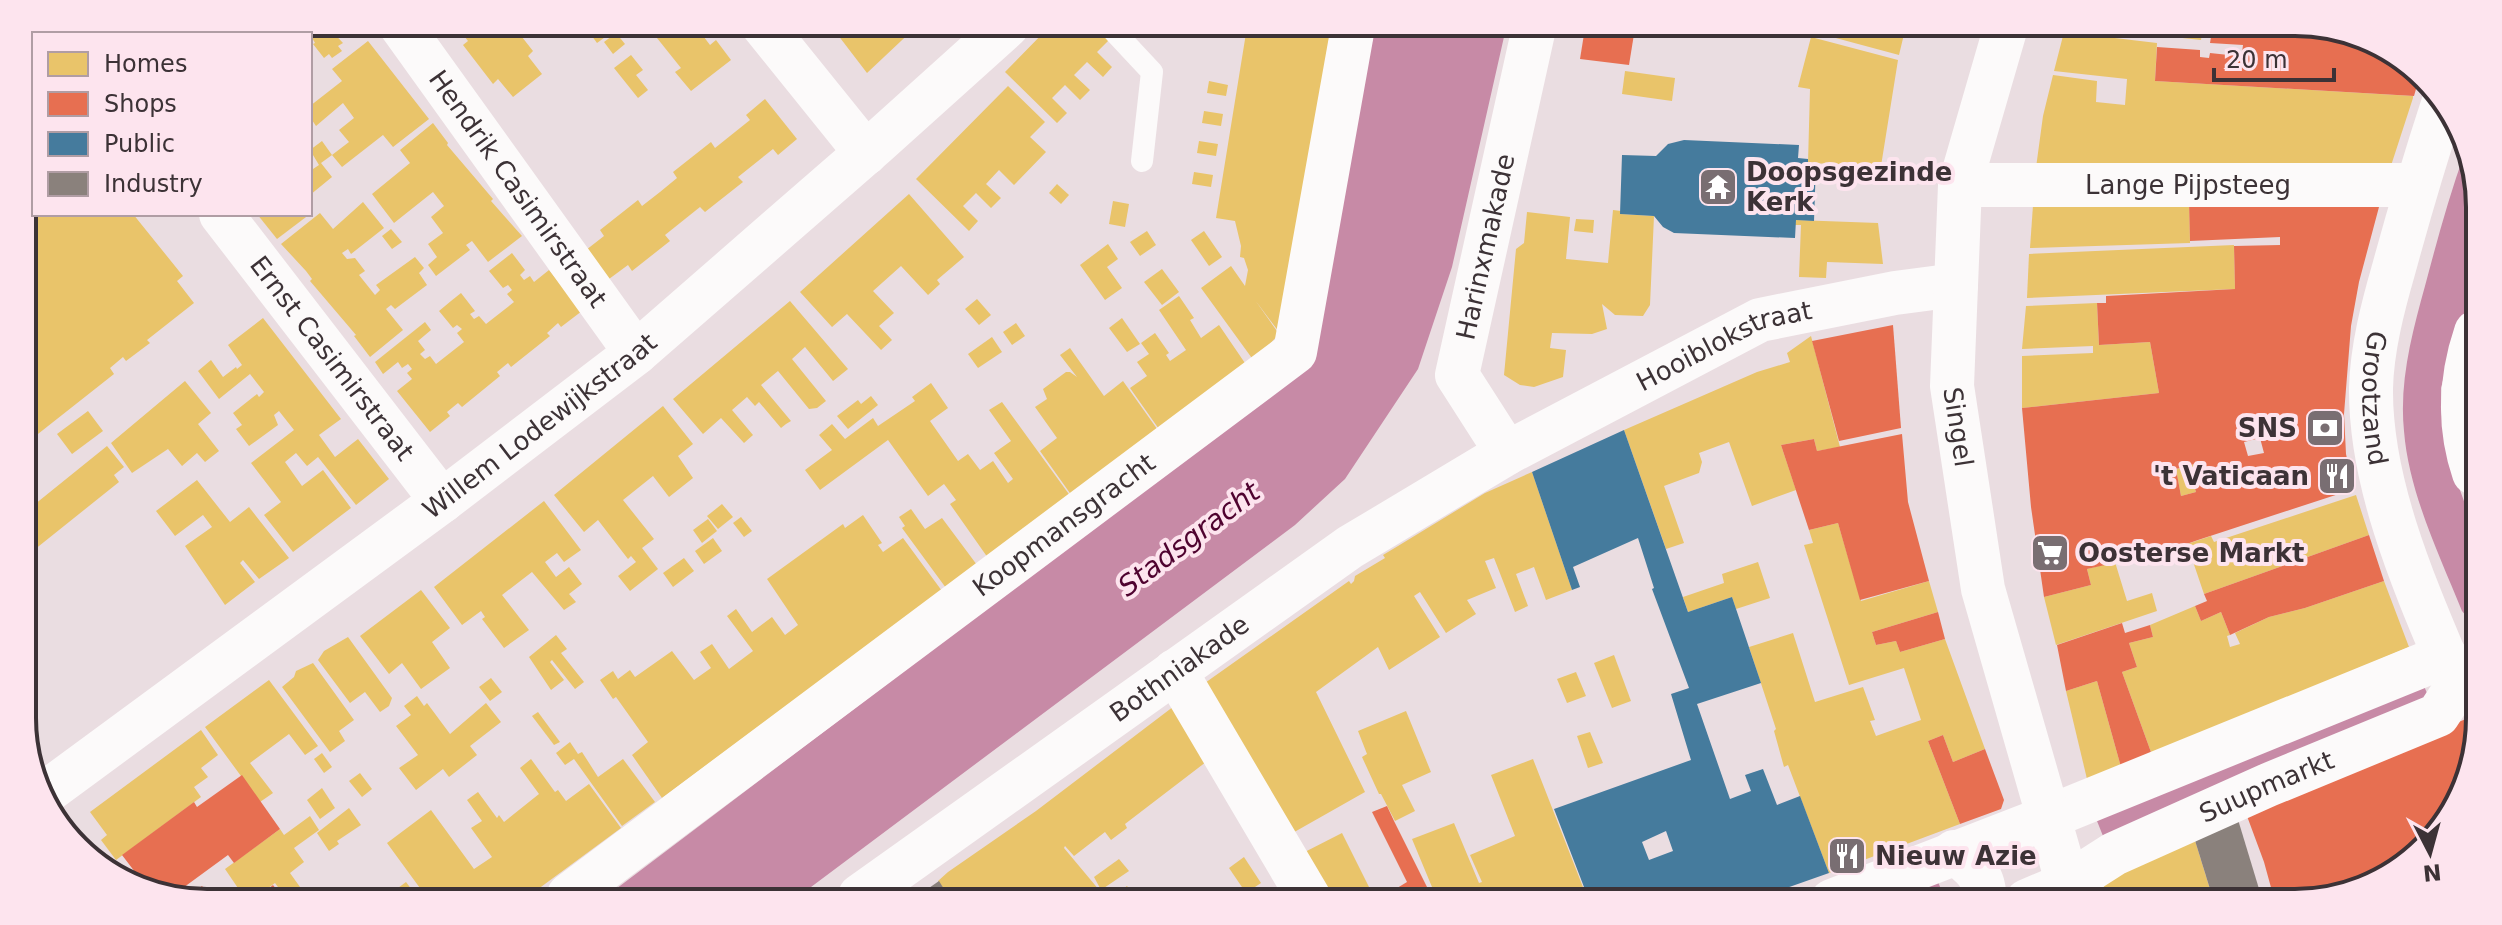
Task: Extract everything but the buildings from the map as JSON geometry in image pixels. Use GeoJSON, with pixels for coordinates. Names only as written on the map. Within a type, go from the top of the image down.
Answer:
{"type":"FeatureCollection","features":[{"type":"Feature","properties":{"kind":"street","name":"Hendrik Casimirstraat"},"geometry":{"type":"LineString","coordinates":[[408,36],[636,353]]}},
{"type":"Feature","properties":{"kind":"street"},"geometry":{"type":"LineString","coordinates":[[772,36],[866,153]]}},
{"type":"Feature","properties":{"kind":"street","name":"Willem Lodewijkstraat"},"geometry":{"type":"LineString","coordinates":[[52,788],[442,501],[636,353],[996,36]]}},
{"type":"Feature","properties":{"kind":"street","name":"Koopmansgracht"},"geometry":{"type":"LineString","coordinates":[[577,889],[1295,352],[1351,36]]}},
{"type":"Feature","properties":{"kind":"street","name":"Harinxmakade"},"geometry":{"type":"LineString","coordinates":[[1507,453],[1457,375],[1532,36]]}},
{"type":"Feature","properties":{"kind":"street","name":"Singel"},"geometry":{"type":"LineString","coordinates":[[2003,36],[1960,185],[1952,386],[1983,589],[2069,889]]}},
{"type":"Feature","properties":{"kind":"street","name":"Grootzand"},"geometry":{"type":"LineString","coordinates":[[2439,115],[2416,185],[2386,297],[2371,385],[2372,423],[2382,475],[2417,588],[2458,674]]}},
{"type":"Feature","properties":{"kind":"street","name":"Lange Pijpsteeg"},"geometry":{"type":"LineString","coordinates":[[1960,185],[2416,185]]}},
{"type":"Feature","properties":{"kind":"street","name":"Ernst Casimirstraat"},"geometry":{"type":"LineString","coordinates":[[223,216],[442,501]]}},
{"type":"Feature","properties":{"kind":"street","name":"Hooiblokstraat"},"geometry":{"type":"LineString","coordinates":[[1507,453],[1760,320],[1895,293],[1956,285]]}},
{"type":"Feature","properties":{"kind":"street"},"geometry":{"type":"LineString","coordinates":[[2466,373],[2462,389],[2466,440]]}},
{"type":"Feature","properties":{"kind":"street","name":"Bothniakade"},"geometry":{"type":"LineString","coordinates":[[870,889],[1350,547],[1507,453]]}},
{"type":"Feature","properties":{"kind":"street"},"geometry":{"type":"LineString","coordinates":[[1175,671],[1304,889]]}},
{"type":"Feature","properties":{"kind":"street","name":"Suupmarkt"},"geometry":{"type":"LineString","coordinates":[[1862,889],[2049,817],[2458,674]]}},
{"type":"Feature","properties":{"kind":"street","name":"Suupmarkt"},"geometry":{"type":"LineString","coordinates":[[2075,889],[2114,854],[2268,785],[2438,715],[2458,674]]}},
{"type":"Feature","properties":{"kind":"street"},"geometry":{"type":"LineString","coordinates":[[1954,852],[1981,876],[1985,889]]}},
{"type":"Feature","properties":{"kind":"lane"},"geometry":{"type":"LineString","coordinates":[[1118,36],[1152,72],[1142,161]]}},
{"type":"Feature","properties":{"kind":"water","name":"Stadsgracht"},"geometry":{"type":"Polygon","coordinates":[[[1373,36],[1504,36],[1452,267],[1418,369],[1345,479],[1295,525],[808,889],[616,889],[1249,410],[1309,361],[1373,36]]]}},
{"type":"Feature","properties":{"kind":"water"},"geometry":{"type":"Polygon","coordinates":[[[2461,165],[2466,207],[2466,309],[2441,388],[2441,409],[2447,454],[2466,507],[2466,616],[2418,500],[2407,454],[2403,413],[2408,358],[2461,165]]]}},
{"type":"Feature","properties":{"kind":"water"},"geometry":{"type":"Polygon","coordinates":[[[2422,681],[2431,703],[2105,841],[2095,816],[2422,681]]]}},
{"type":"Feature","properties":{"kind":"water"},"geometry":{"type":"Polygon","coordinates":[[[1938,882],[1941,889],[1920,889],[1938,882]]]}},
{"type":"Feature","properties":{"kind":"place","name":"Doopsgezinde Kerk"},"geometry":{"type":"Point","coordinates":[1718,187]}},
{"type":"Feature","properties":{"kind":"place","name":"SNS"},"geometry":{"type":"Point","coordinates":[2325,428]}},
{"type":"Feature","properties":{"kind":"place","name":"'t Vaticaan"},"geometry":{"type":"Point","coordinates":[2337,476]}},
{"type":"Feature","properties":{"kind":"place","name":"Oosterse Markt"},"geometry":{"type":"Point","coordinates":[2050,553]}},
{"type":"Feature","properties":{"kind":"place","name":"Nieuw Azie"},"geometry":{"type":"Point","coordinates":[1847,856]}}]}
